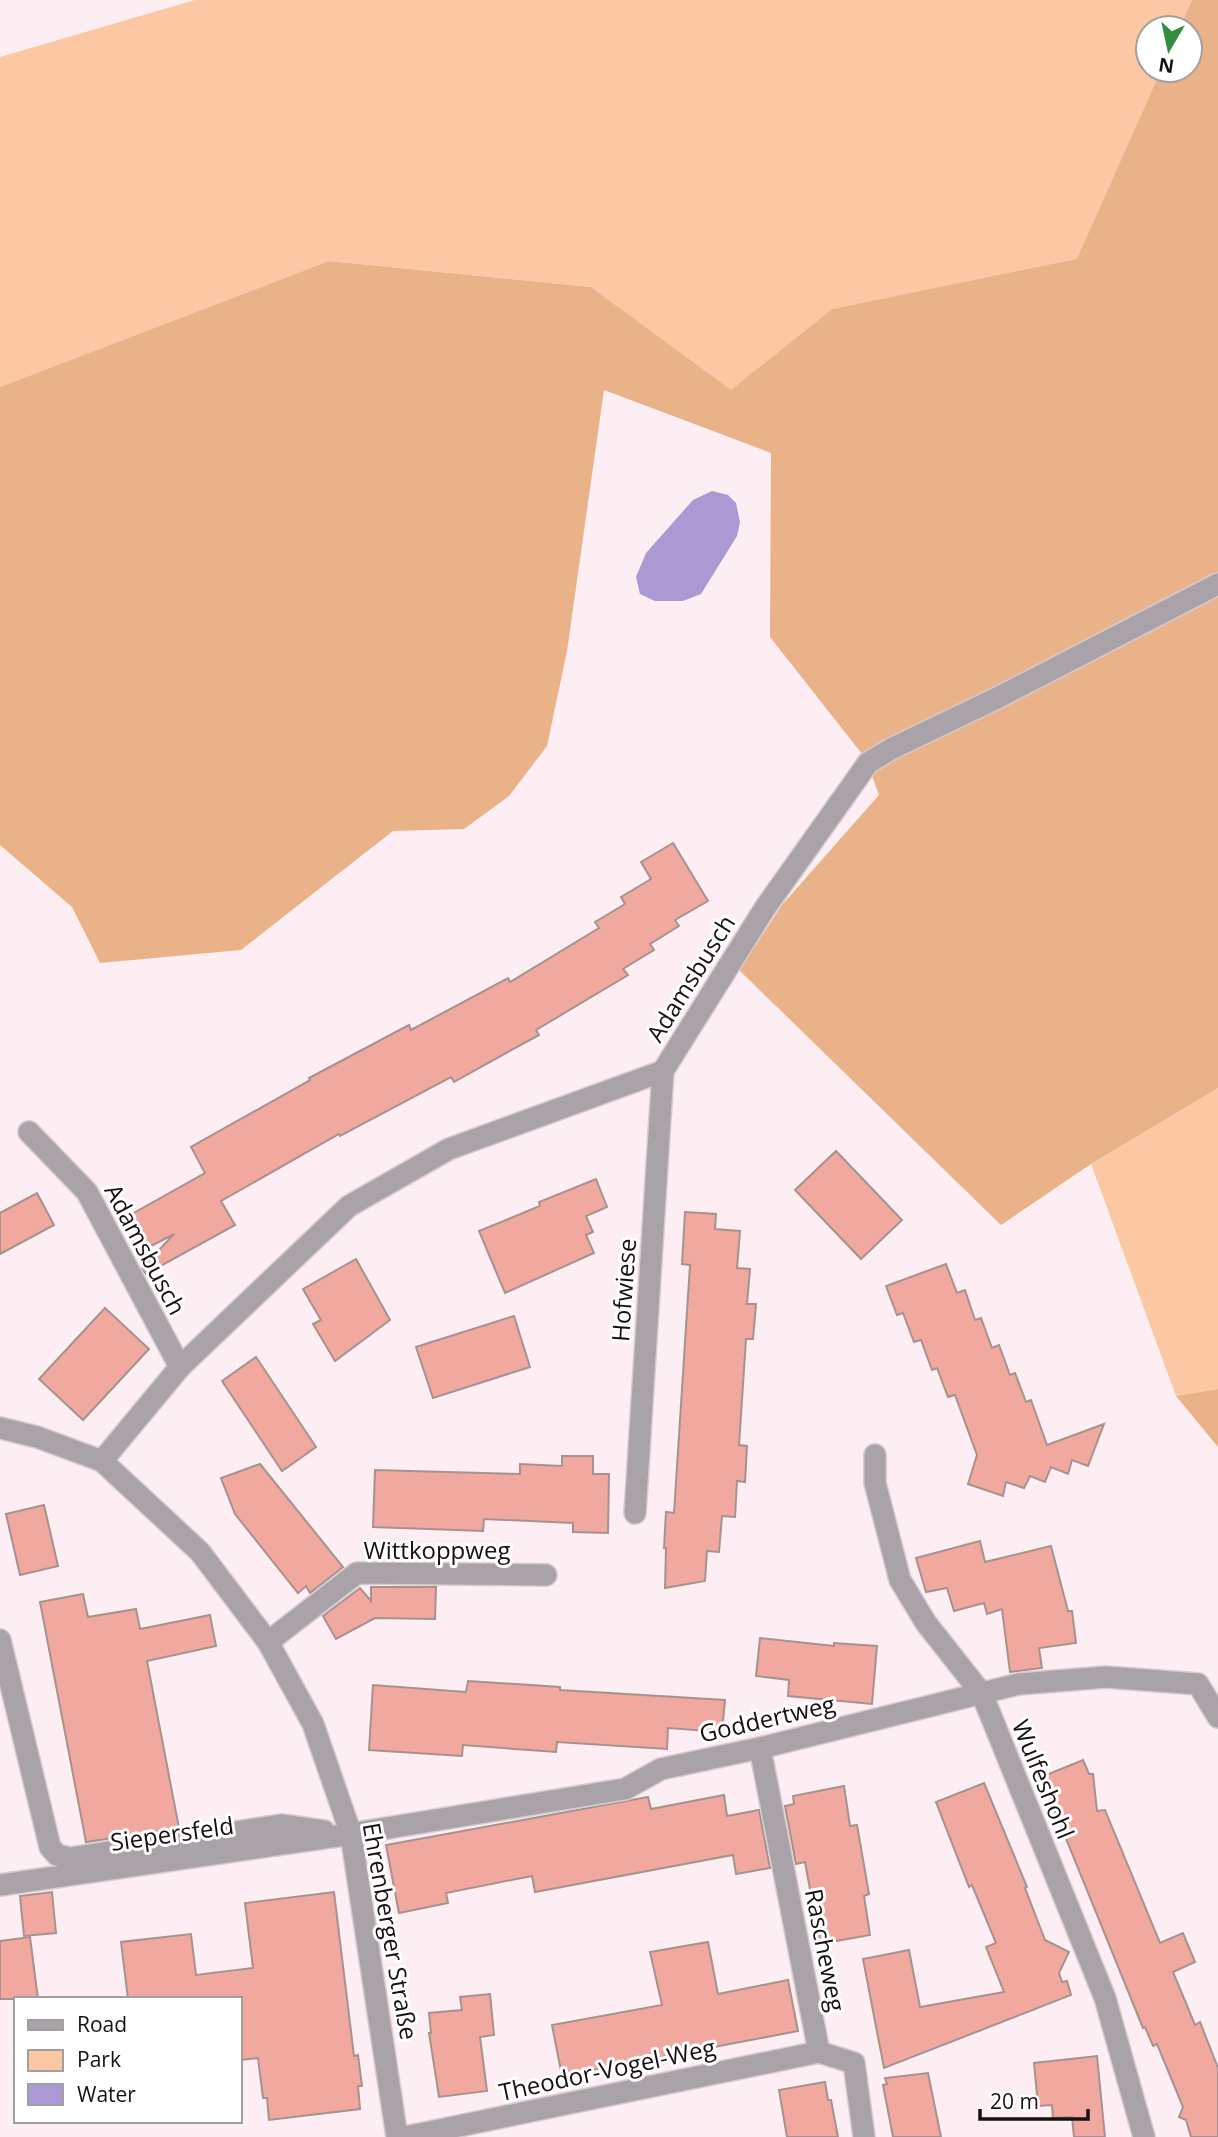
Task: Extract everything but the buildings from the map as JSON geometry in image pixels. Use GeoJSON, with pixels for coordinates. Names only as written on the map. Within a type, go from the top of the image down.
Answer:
{"type":"FeatureCollection","features":[{"type":"Feature","properties":{"kind":"street","name":"Adamsbusch"},"geometry":{"type":"LineString","coordinates":[[102,1461],[180,1367],[349,1206],[449,1149],[663,1071],[765,908],[868,763],[1218,584]]}},
{"type":"Feature","properties":{"kind":"street","name":"Hofwiese"},"geometry":{"type":"LineString","coordinates":[[635,1513],[663,1071]]}},
{"type":"Feature","properties":{"kind":"street","name":"Adamsbusch"},"geometry":{"type":"LineString","coordinates":[[29,1132],[87,1192],[180,1367]]}},
{"type":"Feature","properties":{"kind":"street","name":"Ehrenberger Straße"},"geometry":{"type":"LineString","coordinates":[[0,1428],[37,1437],[102,1461],[200,1552],[268,1642],[313,1724],[351,1834],[397,2137]]}},
{"type":"Feature","properties":{"kind":"street","name":"Wulfeshohl"},"geometry":{"type":"LineString","coordinates":[[875,1455],[876,1483],[900,1580],[926,1623],[982,1694],[1105,1998],[1144,2137]]}},
{"type":"Feature","properties":{"kind":"street","name":"Wittkoppweg"},"geometry":{"type":"LineString","coordinates":[[268,1642],[357,1573],[546,1575]]}},
{"type":"Feature","properties":{"kind":"street"},"geometry":{"type":"LineString","coordinates":[[0,1640],[50,1847],[57,1855],[70,1858],[281,1825],[351,1834]]}},
{"type":"Feature","properties":{"kind":"street","name":"Goddertweg"},"geometry":{"type":"LineString","coordinates":[[351,1834],[625,1789],[661,1769],[760,1748],[1019,1684],[1105,1677],[1198,1684],[1218,1717]]}},
{"type":"Feature","properties":{"kind":"street","name":"Rascheweg"},"geometry":{"type":"LineString","coordinates":[[760,1748],[819,2052]]}},
{"type":"Feature","properties":{"kind":"street","name":"Siepersfeld"},"geometry":{"type":"LineString","coordinates":[[0,1885],[351,1834]]}},
{"type":"Feature","properties":{"kind":"street"},"geometry":{"type":"LineString","coordinates":[[819,2052],[854,2063],[864,2137]]}},
{"type":"Feature","properties":{"kind":"street","name":"Theodor-Vogel-Weg"},"geometry":{"type":"LineString","coordinates":[[405,2137],[819,2052]]}},
{"type":"Feature","properties":{"kind":"green space"},"geometry":{"type":"Polygon","coordinates":[[[195,0],[1192,0],[1186,14],[1134,14],[1134,84],[1155,84],[1077,260],[832,309],[731,391],[591,287],[329,261],[0,387],[0,57],[195,0]]]}},
{"type":"Feature","properties":{"kind":"green space"},"geometry":{"type":"Polygon","coordinates":[[[1218,1088],[1218,1389],[1176,1396],[1091,1164],[1218,1088]]]}},
{"type":"Feature","properties":{"kind":"shaded area"},"geometry":{"type":"Polygon","coordinates":[[[1192,0],[1218,0],[1218,1088],[1091,1164],[1001,1225],[739,970],[782,905],[879,795],[866,759],[770,637],[771,453],[604,390],[567,651],[547,746],[509,796],[464,829],[393,831],[241,950],[100,963],[72,907],[0,845],[0,387],[329,261],[591,287],[731,390],[832,309],[1077,259],[1155,84],[1204,84],[1204,14],[1186,14],[1192,0]]]}},
{"type":"Feature","properties":{"kind":"shaded area"},"geometry":{"type":"Polygon","coordinates":[[[1218,1389],[1218,1447],[1176,1396],[1218,1389]]]}},
{"type":"Feature","properties":{"kind":"water"},"geometry":{"type":"Polygon","coordinates":[[[712,491],[728,495],[736,503],[740,522],[737,536],[701,594],[683,601],[655,601],[640,594],[636,577],[646,553],[693,500],[712,491]]]}}]}
